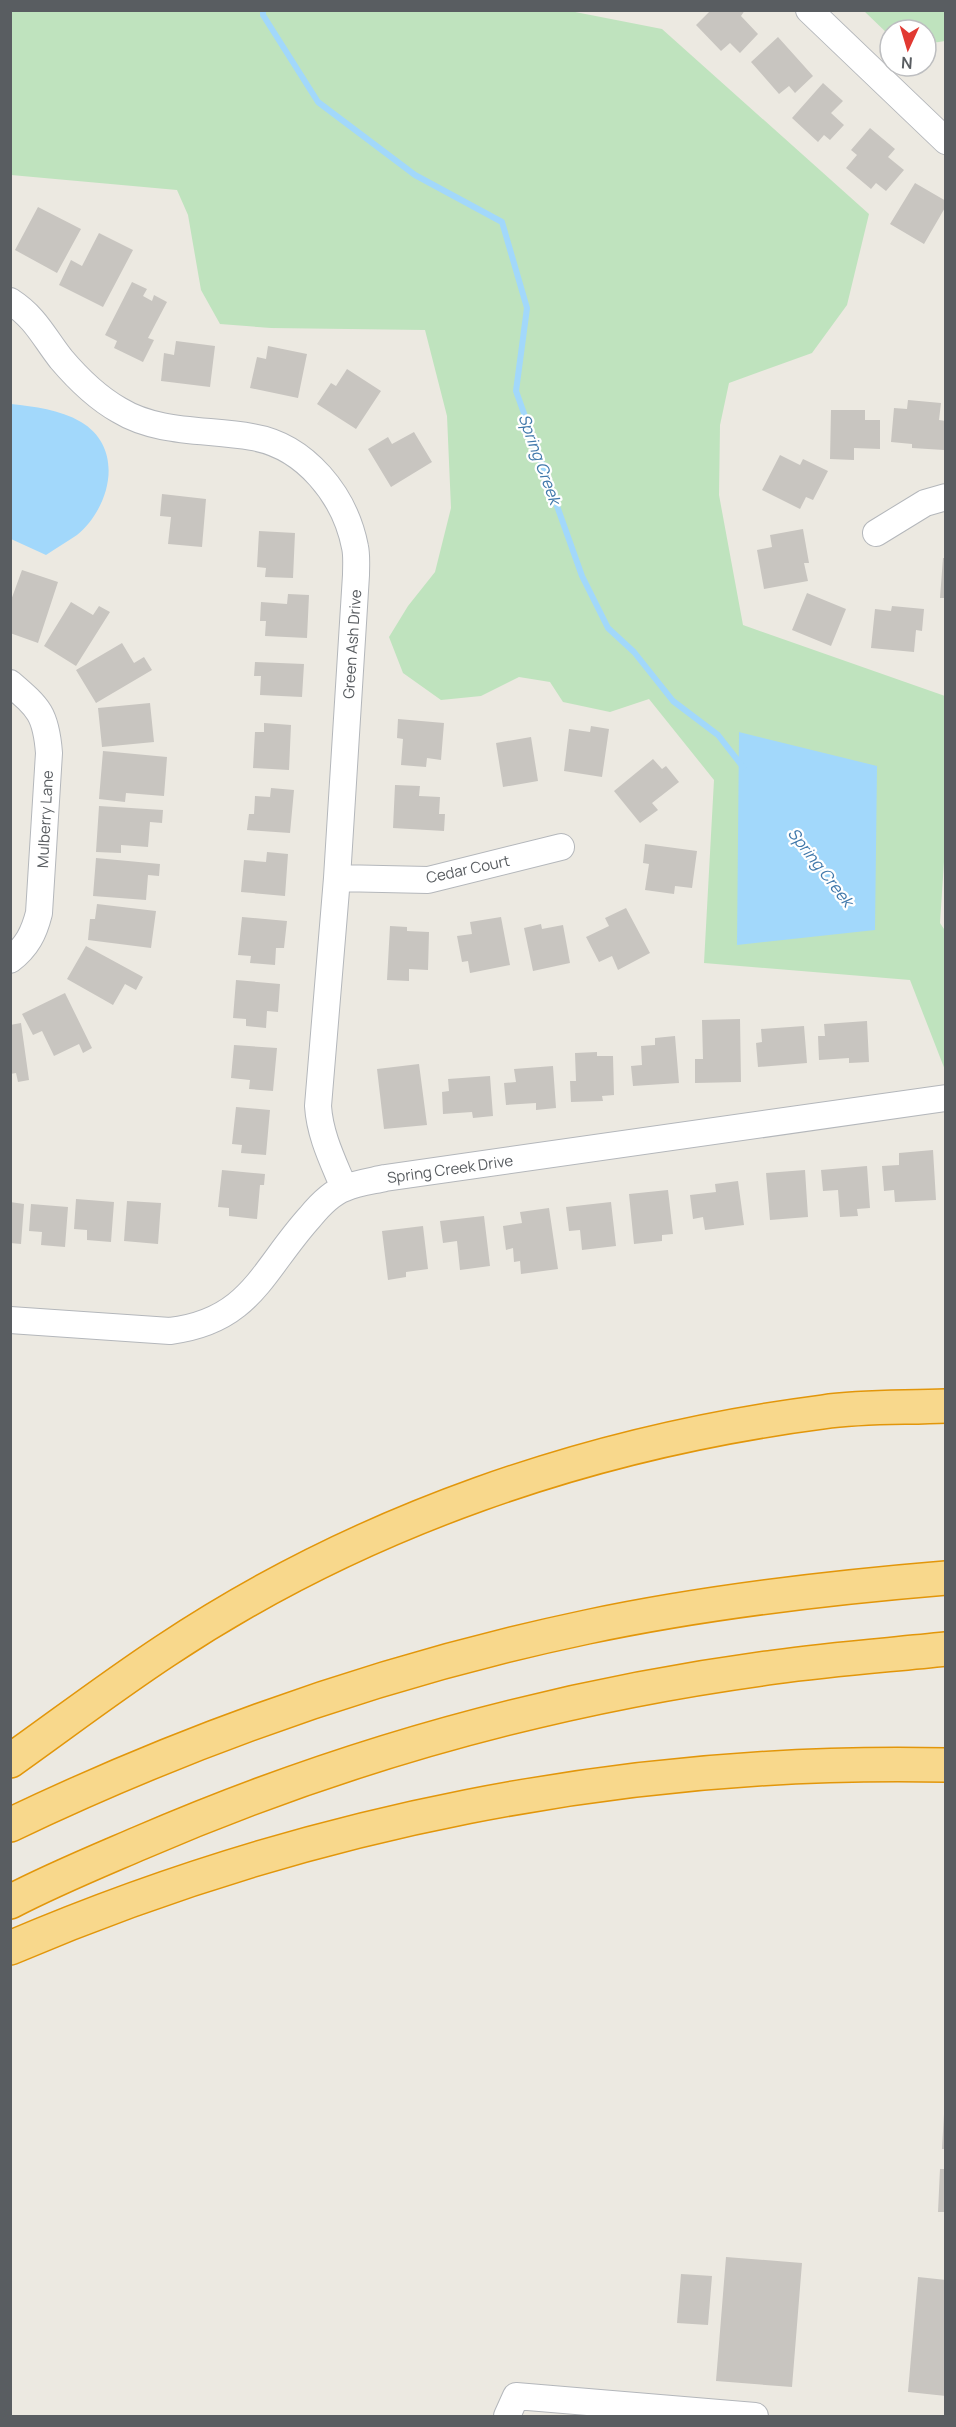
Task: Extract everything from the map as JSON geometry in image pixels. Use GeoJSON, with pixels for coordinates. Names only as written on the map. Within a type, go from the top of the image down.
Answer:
{"type":"FeatureCollection","features":[{"type":"Feature","properties":{"kind":"highway"},"geometry":{"type":"LineString","coordinates":[[10,1761],[166,1650],[241,1606],[340,1553],[439,1508],[572,1464],[714,1429],[825,1411],[936,1408]]}},
{"type":"Feature","properties":{"kind":"highway"},"geometry":{"type":"LineString","coordinates":[[10,1825],[80,1792],[239,1728],[406,1673],[498,1648],[588,1627],[766,1596],[866,1584],[945,1578]]}},
{"type":"Feature","properties":{"kind":"highway"},"geometry":{"type":"LineString","coordinates":[[10,1902],[102,1860],[254,1797],[431,1739],[601,1697],[688,1681],[775,1666],[945,1649]]}},
{"type":"Feature","properties":{"kind":"highway"},"geometry":{"type":"LineString","coordinates":[[10,1948],[120,1903],[274,1852],[360,1829],[498,1800],[584,1786],[732,1771],[838,1766],[945,1765]]}},
{"type":"Feature","properties":{"kind":"street"},"geometry":{"type":"LineString","coordinates":[[809,10],[945,141]]}},
{"type":"Feature","properties":{"kind":"street","name":"Green Ash Drive"},"geometry":{"type":"LineString","coordinates":[[10,301],[35,321],[61,358],[90,391],[120,411],[150,424],[254,437],[281,447],[301,459],[322,477],[335,496],[349,524],[356,549],[356,575],[337,878],[318,1106],[319,1124],[324,1140],[344,1188]]}},
{"type":"Feature","properties":{"kind":"street"},"geometry":{"type":"LineString","coordinates":[[876,533],[925,503],[945,497]]}},
{"type":"Feature","properties":{"kind":"street","name":"Mulberry Lane"},"geometry":{"type":"LineString","coordinates":[[10,682],[36,706],[47,730],[49,753],[39,913],[33,935],[19,953],[10,960]]}},
{"type":"Feature","properties":{"kind":"street","name":"Cedar Court"},"geometry":{"type":"LineString","coordinates":[[337,878],[428,880],[561,847]]}},
{"type":"Feature","properties":{"kind":"street","name":"Spring Creek Drive"},"geometry":{"type":"LineString","coordinates":[[10,1320],[170,1331],[194,1328],[221,1317],[243,1301],[259,1284],[300,1227],[323,1202],[344,1188],[385,1178],[945,1098]]}},
{"type":"Feature","properties":{"kind":"street"},"geometry":{"type":"LineString","coordinates":[[507,2416],[516,2396],[755,2416]]}},
{"type":"Feature","properties":{"kind":"green space"},"geometry":{"type":"Polygon","coordinates":[[[565,10],[662,29],[869,214],[847,305],[812,353],[729,383],[720,425],[719,495],[743,625],[945,696],[946,831],[940,923],[946,932],[945,1070],[910,980],[704,963],[714,780],[649,699],[610,712],[563,702],[550,682],[519,677],[481,696],[441,700],[403,673],[389,637],[408,606],[435,572],[451,508],[447,416],[425,330],[271,328],[220,324],[201,290],[188,215],[177,190],[11,175],[10,11],[565,10]]]}},
{"type":"Feature","properties":{"kind":"green space"},"geometry":{"type":"Polygon","coordinates":[[[864,11],[945,11],[945,41],[938,42],[938,18],[878,18],[878,24],[864,11]]]}},
{"type":"Feature","properties":{"kind":"water"},"geometry":{"type":"Polygon","coordinates":[[[11,404],[56,411],[81,422],[95,433],[104,447],[108,462],[105,494],[89,523],[77,535],[46,555],[11,539],[11,404]]]}},
{"type":"Feature","properties":{"kind":"water"},"geometry":{"type":"Polygon","coordinates":[[[739,732],[877,766],[875,930],[737,945],[739,732]]]}},
{"type":"Feature","properties":{"kind":"building"},"geometry":{"type":"Polygon","coordinates":[[[711,10],[745,10],[741,16],[758,34],[740,53],[730,43],[721,51],[696,25],[711,10]]]}},
{"type":"Feature","properties":{"kind":"building"},"geometry":{"type":"Polygon","coordinates":[[[778,37],[813,76],[795,93],[789,86],[779,94],[751,62],[778,37]]]}},
{"type":"Feature","properties":{"kind":"building"},"geometry":{"type":"Polygon","coordinates":[[[823,83],[843,101],[831,113],[844,125],[830,140],[824,135],[818,142],[792,118],[823,83]]]}},
{"type":"Feature","properties":{"kind":"building"},"geometry":{"type":"Polygon","coordinates":[[[870,128],[895,149],[888,157],[904,170],[886,191],[876,183],[871,189],[846,168],[857,155],[851,150],[870,128]]]}},
{"type":"Feature","properties":{"kind":"building"},"geometry":{"type":"Polygon","coordinates":[[[915,183],[946,201],[946,206],[924,244],[890,224],[915,183]]]}},
{"type":"Feature","properties":{"kind":"building"},"geometry":{"type":"Polygon","coordinates":[[[38,207],[81,229],[57,273],[15,250],[38,207]]]}},
{"type":"Feature","properties":{"kind":"building"},"geometry":{"type":"Polygon","coordinates":[[[99,233],[133,250],[103,307],[59,285],[71,260],[82,266],[99,233]]]}},
{"type":"Feature","properties":{"kind":"building"},"geometry":{"type":"Polygon","coordinates":[[[132,282],[147,289],[143,296],[152,301],[154,295],[167,302],[148,338],[154,340],[143,362],[114,348],[117,341],[105,335],[132,282]]]}},
{"type":"Feature","properties":{"kind":"building"},"geometry":{"type":"Polygon","coordinates":[[[176,341],[215,346],[210,387],[161,381],[164,353],[174,355],[176,341]]]}},
{"type":"Feature","properties":{"kind":"building"},"geometry":{"type":"Polygon","coordinates":[[[268,346],[307,354],[298,398],[250,388],[257,357],[266,359],[268,346]]]}},
{"type":"Feature","properties":{"kind":"building"},"geometry":{"type":"Polygon","coordinates":[[[347,369],[381,391],[356,429],[317,404],[331,383],[336,386],[347,369]]]}},
{"type":"Feature","properties":{"kind":"building"},"geometry":{"type":"Polygon","coordinates":[[[908,400],[941,403],[939,420],[946,421],[944,450],[912,448],[912,444],[891,442],[894,408],[907,409],[908,400]]]}},
{"type":"Feature","properties":{"kind":"building"},"geometry":{"type":"Polygon","coordinates":[[[831,410],[865,410],[865,420],[880,420],[880,449],[854,448],[854,460],[830,459],[831,410]]]}},
{"type":"Feature","properties":{"kind":"building"},"geometry":{"type":"Polygon","coordinates":[[[414,432],[432,462],[391,487],[368,449],[388,437],[392,444],[414,432]]]}},
{"type":"Feature","properties":{"kind":"building"},"geometry":{"type":"Polygon","coordinates":[[[780,455],[800,465],[803,459],[828,471],[813,500],[806,497],[800,509],[762,490],[780,455]]]}},
{"type":"Feature","properties":{"kind":"building"},"geometry":{"type":"Polygon","coordinates":[[[162,494],[206,499],[202,547],[168,544],[171,517],[160,516],[162,494]]]}},
{"type":"Feature","properties":{"kind":"building"},"geometry":{"type":"Polygon","coordinates":[[[803,529],[809,563],[804,563],[808,581],[764,589],[757,550],[772,547],[770,535],[803,529]]]}},
{"type":"Feature","properties":{"kind":"building"},"geometry":{"type":"Polygon","coordinates":[[[259,531],[295,533],[293,578],[265,577],[266,568],[257,567],[259,531]]]}},
{"type":"Feature","properties":{"kind":"building"},"geometry":{"type":"Polygon","coordinates":[[[943,558],[946,558],[946,598],[940,598],[943,558]]]}},
{"type":"Feature","properties":{"kind":"building"},"geometry":{"type":"Polygon","coordinates":[[[22,570],[58,582],[38,643],[10,633],[10,603],[22,570]]]}},
{"type":"Feature","properties":{"kind":"building"},"geometry":{"type":"Polygon","coordinates":[[[807,593],[846,609],[831,646],[792,630],[807,593]]]}},
{"type":"Feature","properties":{"kind":"building"},"geometry":{"type":"Polygon","coordinates":[[[288,594],[309,595],[307,638],[265,636],[266,621],[260,621],[261,602],[287,604],[288,594]]]}},
{"type":"Feature","properties":{"kind":"building"},"geometry":{"type":"Polygon","coordinates":[[[71,602],[93,615],[99,606],[110,612],[76,666],[44,646],[71,602]]]}},
{"type":"Feature","properties":{"kind":"building"},"geometry":{"type":"Polygon","coordinates":[[[892,606],[924,609],[922,631],[916,630],[914,652],[871,648],[875,609],[891,611],[892,606]]]}},
{"type":"Feature","properties":{"kind":"building"},"geometry":{"type":"Polygon","coordinates":[[[122,643],[134,663],[144,657],[152,670],[96,703],[76,670],[122,643]]]}},
{"type":"Feature","properties":{"kind":"building"},"geometry":{"type":"Polygon","coordinates":[[[255,662],[304,664],[302,697],[260,695],[261,676],[254,676],[255,662]]]}},
{"type":"Feature","properties":{"kind":"building"},"geometry":{"type":"Polygon","coordinates":[[[150,703],[154,742],[102,747],[98,708],[150,703]]]}},
{"type":"Feature","properties":{"kind":"building"},"geometry":{"type":"Polygon","coordinates":[[[398,719],[444,723],[441,760],[427,758],[426,767],[401,765],[403,739],[397,738],[398,719]]]}},
{"type":"Feature","properties":{"kind":"building"},"geometry":{"type":"Polygon","coordinates":[[[264,723],[291,725],[289,770],[253,768],[255,732],[264,732],[264,723]]]}},
{"type":"Feature","properties":{"kind":"building"},"geometry":{"type":"Polygon","coordinates":[[[591,726],[609,729],[602,777],[564,771],[569,729],[590,732],[591,726]]]}},
{"type":"Feature","properties":{"kind":"building"},"geometry":{"type":"Polygon","coordinates":[[[531,737],[538,781],[503,787],[496,743],[531,737]]]}},
{"type":"Feature","properties":{"kind":"building"},"geometry":{"type":"Polygon","coordinates":[[[103,751],[167,757],[164,796],[126,793],[125,802],[99,799],[103,751]]]}},
{"type":"Feature","properties":{"kind":"building"},"geometry":{"type":"Polygon","coordinates":[[[653,759],[662,769],[666,766],[679,782],[652,803],[658,810],[640,823],[614,791],[653,759]]]}},
{"type":"Feature","properties":{"kind":"building"},"geometry":{"type":"Polygon","coordinates":[[[395,785],[420,786],[419,796],[440,797],[439,814],[445,814],[444,831],[393,828],[395,785]]]}},
{"type":"Feature","properties":{"kind":"building"},"geometry":{"type":"Polygon","coordinates":[[[271,788],[294,790],[290,833],[247,830],[249,814],[254,814],[255,796],[270,797],[271,788]]]}},
{"type":"Feature","properties":{"kind":"building"},"geometry":{"type":"Polygon","coordinates":[[[99,806],[163,810],[162,823],[150,822],[148,847],[121,845],[121,853],[96,852],[99,806]]]}},
{"type":"Feature","properties":{"kind":"building"},"geometry":{"type":"Polygon","coordinates":[[[645,844],[697,851],[692,888],[675,886],[674,894],[645,890],[649,864],[643,863],[645,844]]]}},
{"type":"Feature","properties":{"kind":"building"},"geometry":{"type":"Polygon","coordinates":[[[267,852],[288,854],[285,896],[241,892],[244,860],[266,862],[267,852]]]}},
{"type":"Feature","properties":{"kind":"building"},"geometry":{"type":"Polygon","coordinates":[[[96,858],[160,864],[159,876],[148,875],[146,900],[93,896],[96,858]]]}},
{"type":"Feature","properties":{"kind":"building"},"geometry":{"type":"Polygon","coordinates":[[[97,904],[156,911],[151,948],[88,940],[90,919],[95,919],[97,904]]]}},
{"type":"Feature","properties":{"kind":"building"},"geometry":{"type":"Polygon","coordinates":[[[626,908],[650,953],[618,970],[612,956],[599,962],[586,937],[609,926],[605,918],[626,908]]]}},
{"type":"Feature","properties":{"kind":"building"},"geometry":{"type":"Polygon","coordinates":[[[242,917],[287,921],[284,948],[276,948],[275,965],[250,963],[251,956],[238,955],[242,917]]]}},
{"type":"Feature","properties":{"kind":"building"},"geometry":{"type":"Polygon","coordinates":[[[501,917],[510,965],[470,973],[468,961],[462,962],[457,936],[472,934],[470,922],[501,917]]]}},
{"type":"Feature","properties":{"kind":"building"},"geometry":{"type":"Polygon","coordinates":[[[541,924],[542,929],[563,925],[570,963],[533,971],[524,928],[541,924]]]}},
{"type":"Feature","properties":{"kind":"building"},"geometry":{"type":"Polygon","coordinates":[[[390,926],[407,927],[407,931],[429,932],[428,970],[409,969],[409,981],[387,980],[390,926]]]}},
{"type":"Feature","properties":{"kind":"building"},"geometry":{"type":"Polygon","coordinates":[[[86,946],[143,977],[136,990],[125,984],[113,1005],[67,979],[86,946]]]}},
{"type":"Feature","properties":{"kind":"building"},"geometry":{"type":"Polygon","coordinates":[[[236,980],[280,984],[278,1012],[267,1011],[266,1028],[246,1026],[246,1019],[233,1018],[236,980]]]}},
{"type":"Feature","properties":{"kind":"building"},"geometry":{"type":"Polygon","coordinates":[[[65,993],[92,1048],[83,1053],[79,1044],[54,1056],[42,1031],[33,1035],[22,1014],[65,993]]]}},
{"type":"Feature","properties":{"kind":"building"},"geometry":{"type":"Polygon","coordinates":[[[740,1019],[741,1082],[695,1083],[695,1059],[703,1059],[702,1020],[740,1019]]]}},
{"type":"Feature","properties":{"kind":"building"},"geometry":{"type":"Polygon","coordinates":[[[867,1021],[869,1062],[849,1063],[849,1058],[819,1060],[818,1036],[825,1036],[824,1024],[867,1021]]]}},
{"type":"Feature","properties":{"kind":"building"},"geometry":{"type":"Polygon","coordinates":[[[21,1023],[29,1080],[18,1082],[16,1073],[10,1074],[10,1025],[21,1023]]]}},
{"type":"Feature","properties":{"kind":"building"},"geometry":{"type":"Polygon","coordinates":[[[804,1026],[807,1063],[758,1067],[756,1043],[762,1042],[761,1029],[804,1026]]]}},
{"type":"Feature","properties":{"kind":"building"},"geometry":{"type":"Polygon","coordinates":[[[675,1036],[679,1083],[633,1086],[631,1066],[642,1065],[641,1046],[655,1045],[655,1038],[675,1036]]]}},
{"type":"Feature","properties":{"kind":"building"},"geometry":{"type":"Polygon","coordinates":[[[234,1045],[277,1048],[273,1091],[249,1089],[250,1080],[231,1078],[234,1045]]]}},
{"type":"Feature","properties":{"kind":"building"},"geometry":{"type":"Polygon","coordinates":[[[597,1052],[597,1056],[613,1056],[614,1095],[602,1096],[603,1101],[571,1102],[570,1081],[576,1081],[575,1053],[597,1052]]]}},
{"type":"Feature","properties":{"kind":"building"},"geometry":{"type":"Polygon","coordinates":[[[419,1064],[427,1125],[384,1129],[377,1069],[419,1064]]]}},
{"type":"Feature","properties":{"kind":"building"},"geometry":{"type":"Polygon","coordinates":[[[553,1066],[556,1108],[536,1110],[536,1103],[506,1105],[504,1083],[516,1082],[514,1069],[553,1066]]]}},
{"type":"Feature","properties":{"kind":"building"},"geometry":{"type":"Polygon","coordinates":[[[490,1076],[493,1116],[473,1118],[472,1112],[443,1114],[442,1092],[449,1091],[448,1079],[490,1076]]]}},
{"type":"Feature","properties":{"kind":"building"},"geometry":{"type":"Polygon","coordinates":[[[236,1107],[270,1110],[266,1155],[241,1153],[242,1145],[232,1144],[236,1107]]]}},
{"type":"Feature","properties":{"kind":"building"},"geometry":{"type":"Polygon","coordinates":[[[933,1150],[936,1200],[895,1202],[894,1190],[884,1191],[882,1166],[899,1165],[899,1153],[933,1150]]]}},
{"type":"Feature","properties":{"kind":"building"},"geometry":{"type":"Polygon","coordinates":[[[867,1166],[870,1208],[857,1209],[858,1216],[840,1217],[838,1190],[823,1191],[821,1170],[867,1166]]]}},
{"type":"Feature","properties":{"kind":"building"},"geometry":{"type":"Polygon","coordinates":[[[222,1170],[265,1174],[264,1185],[260,1185],[257,1219],[229,1216],[229,1208],[218,1207],[222,1170]]]}},
{"type":"Feature","properties":{"kind":"building"},"geometry":{"type":"Polygon","coordinates":[[[805,1170],[808,1217],[770,1220],[766,1173],[805,1170]]]}},
{"type":"Feature","properties":{"kind":"building"},"geometry":{"type":"Polygon","coordinates":[[[738,1181],[744,1225],[705,1230],[703,1217],[693,1219],[690,1195],[716,1192],[715,1184],[738,1181]]]}},
{"type":"Feature","properties":{"kind":"building"},"geometry":{"type":"Polygon","coordinates":[[[668,1190],[673,1234],[662,1235],[662,1241],[634,1244],[629,1194],[668,1190]]]}},
{"type":"Feature","properties":{"kind":"building"},"geometry":{"type":"Polygon","coordinates":[[[76,1199],[114,1202],[111,1242],[87,1240],[87,1230],[74,1229],[76,1199]]]}},
{"type":"Feature","properties":{"kind":"building"},"geometry":{"type":"Polygon","coordinates":[[[127,1201],[161,1203],[158,1244],[124,1241],[127,1201]]]}},
{"type":"Feature","properties":{"kind":"building"},"geometry":{"type":"Polygon","coordinates":[[[10,1202],[24,1204],[21,1244],[10,1243],[10,1202]]]}},
{"type":"Feature","properties":{"kind":"building"},"geometry":{"type":"Polygon","coordinates":[[[611,1202],[616,1246],[582,1250],[580,1230],[569,1231],[566,1207],[611,1202]]]}},
{"type":"Feature","properties":{"kind":"building"},"geometry":{"type":"Polygon","coordinates":[[[31,1204],[68,1207],[65,1247],[41,1245],[42,1232],[29,1231],[31,1204]]]}},
{"type":"Feature","properties":{"kind":"building"},"geometry":{"type":"Polygon","coordinates":[[[549,1208],[558,1269],[521,1274],[520,1261],[514,1262],[513,1248],[506,1250],[503,1226],[522,1223],[520,1212],[549,1208]]]}},
{"type":"Feature","properties":{"kind":"building"},"geometry":{"type":"Polygon","coordinates":[[[484,1216],[490,1266],[460,1270],[457,1241],[443,1243],[440,1221],[484,1216]]]}},
{"type":"Feature","properties":{"kind":"building"},"geometry":{"type":"Polygon","coordinates":[[[423,1226],[428,1269],[406,1272],[406,1277],[388,1280],[382,1231],[423,1226]]]}},
{"type":"Feature","properties":{"kind":"building"},"geometry":{"type":"Polygon","coordinates":[[[944,2114],[946,2114],[946,2149],[942,2149],[944,2114]]]}},
{"type":"Feature","properties":{"kind":"building"},"geometry":{"type":"Polygon","coordinates":[[[940,2169],[946,2169],[946,2212],[938,2212],[940,2169]]]}},
{"type":"Feature","properties":{"kind":"building"},"geometry":{"type":"Polygon","coordinates":[[[726,2257],[802,2263],[792,2387],[716,2381],[726,2257]]]}},
{"type":"Feature","properties":{"kind":"building"},"geometry":{"type":"Polygon","coordinates":[[[681,2274],[712,2276],[708,2325],[677,2323],[681,2274]]]}},
{"type":"Feature","properties":{"kind":"building"},"geometry":{"type":"Polygon","coordinates":[[[918,2277],[946,2280],[946,2396],[908,2392],[918,2277]]]}},
{"type":"Feature","properties":{"kind":"waterway","name":"Spring Creek"},"geometry":{"type":"LineString","coordinates":[[263,10],[263,15],[318,102],[415,175],[502,222],[527,308],[516,391],[582,576],[608,628],[634,652],[673,701],[718,735],[743,767]]}}]}
